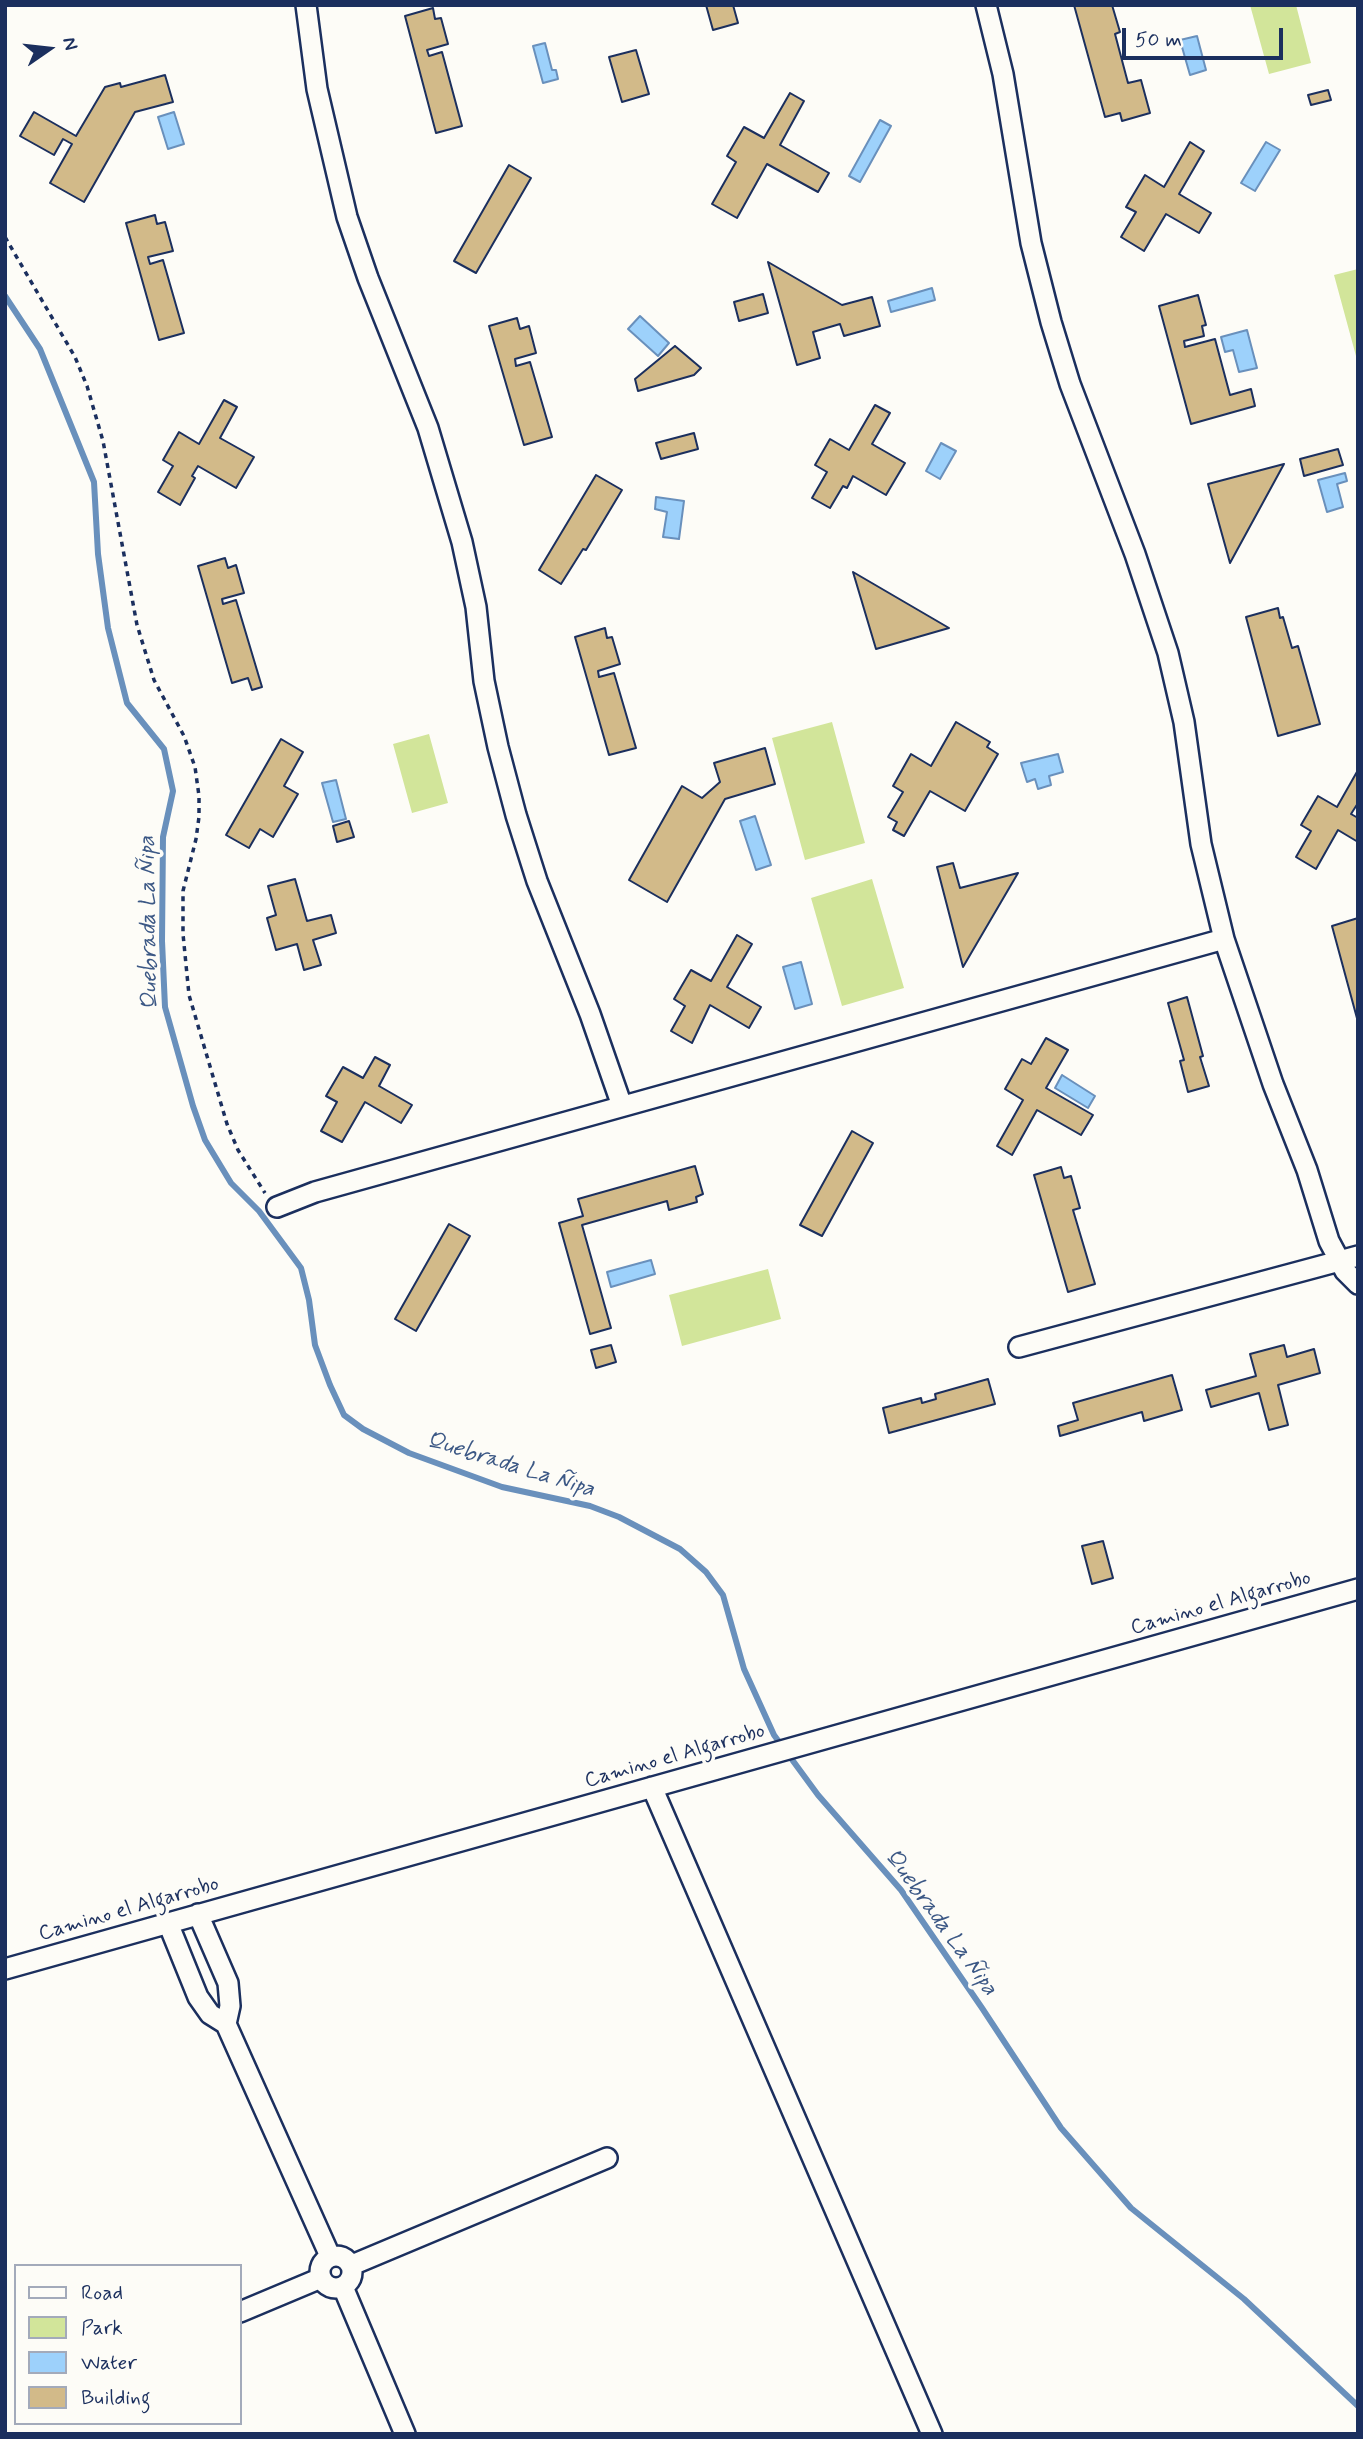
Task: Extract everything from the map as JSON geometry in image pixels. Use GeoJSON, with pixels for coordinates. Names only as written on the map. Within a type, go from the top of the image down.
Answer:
{"type":"FeatureCollection","features":[{"type":"Feature","properties":{"kind":"street"},"geometry":{"type":"LineString","coordinates":[[306,5],[317,89],[347,217],[368,278],[428,428],[462,542],[476,607],[484,681],[516,815],[537,881],[590,1014],[622,1106]]}},
{"type":"Feature","properties":{"kind":"street"},"geometry":{"type":"LineString","coordinates":[[986,5],[1006,86],[1031,243],[1051,322],[1070,384],[1135,554],[1168,653],[1184,722],[1201,844],[1224,939],[1273,1084],[1307,1171],[1329,1241],[1348,1258],[1358,1284]]}},
{"type":"Feature","properties":{"kind":"street"},"geometry":{"type":"LineString","coordinates":[[277,1207],[315,1192],[1224,939]]}},
{"type":"Feature","properties":{"kind":"street"},"geometry":{"type":"LineString","coordinates":[[1019,1348],[1348,1258]]}},
{"type":"Feature","properties":{"kind":"street","name":"Camino el Algarrobo"},"geometry":{"type":"LineString","coordinates":[[5,1969],[1358,1589]]}},
{"type":"Feature","properties":{"kind":"street"},"geometry":{"type":"LineString","coordinates":[[652,1787],[932,2434]]}},
{"type":"Feature","properties":{"kind":"street"},"geometry":{"type":"LineString","coordinates":[[198,1914],[228,1983],[230,2006],[226,2024]]}},
{"type":"Feature","properties":{"kind":"street"},"geometry":{"type":"LineString","coordinates":[[168,1923],[198,1997],[210,2014],[226,2024],[330,2256]]}},
{"type":"Feature","properties":{"kind":"street"},"geometry":{"type":"LineString","coordinates":[[352,2265],[607,2158]]}},
{"type":"Feature","properties":{"kind":"street"},"geometry":{"type":"LineString","coordinates":[[321,2278],[322,2263],[330,2256],[340,2256],[352,2265]]}},
{"type":"Feature","properties":{"kind":"street"},"geometry":{"type":"LineString","coordinates":[[321,2278],[332,2288],[343,2287],[351,2280],[352,2265]]}},
{"type":"Feature","properties":{"kind":"street"},"geometry":{"type":"LineString","coordinates":[[242,2311],[321,2278]]}},
{"type":"Feature","properties":{"kind":"street"},"geometry":{"type":"LineString","coordinates":[[343,2287],[405,2434]]}},
{"type":"Feature","properties":{"kind":"path"},"geometry":{"type":"LineString","coordinates":[[5,237],[75,357],[95,407],[137,625],[154,680],[184,736],[195,767],[199,817],[183,891],[183,934],[189,995],[227,1124],[258,1185],[277,1207]]}},
{"type":"Feature","properties":{"kind":"green space"},"geometry":{"type":"Polygon","coordinates":[[[1250,5],[1296,5],[1311,63],[1269,74],[1250,5]]]}},
{"type":"Feature","properties":{"kind":"green space"},"geometry":{"type":"Polygon","coordinates":[[[1358,269],[1358,356],[1356,356],[1334,275],[1358,269]]]}},
{"type":"Feature","properties":{"kind":"green space"},"geometry":{"type":"Polygon","coordinates":[[[832,722],[865,843],[805,860],[772,738],[832,722]]]}},
{"type":"Feature","properties":{"kind":"green space"},"geometry":{"type":"Polygon","coordinates":[[[429,734],[448,803],[412,813],[393,744],[429,734]]]}},
{"type":"Feature","properties":{"kind":"green space"},"geometry":{"type":"Polygon","coordinates":[[[872,879],[904,988],[842,1006],[811,898],[872,879]]]}},
{"type":"Feature","properties":{"kind":"green space"},"geometry":{"type":"Polygon","coordinates":[[[768,1269],[781,1319],[682,1346],[669,1295],[768,1269]]]}},
{"type":"Feature","properties":{"kind":"water"},"geometry":{"type":"Polygon","coordinates":[[[1197,36],[1206,70],[1190,75],[1180,40],[1197,36]]]}},
{"type":"Feature","properties":{"kind":"water"},"geometry":{"type":"Polygon","coordinates":[[[545,43],[552,70],[556,70],[558,79],[543,83],[533,46],[545,43]]]}},
{"type":"Feature","properties":{"kind":"water"},"geometry":{"type":"Polygon","coordinates":[[[174,112],[184,144],[168,149],[158,117],[174,112]]]}},
{"type":"Feature","properties":{"kind":"water"},"geometry":{"type":"Polygon","coordinates":[[[880,120],[891,126],[860,182],[849,176],[880,120]]]}},
{"type":"Feature","properties":{"kind":"water"},"geometry":{"type":"Polygon","coordinates":[[[1266,142],[1280,150],[1255,191],[1241,183],[1266,142]]]}},
{"type":"Feature","properties":{"kind":"water"},"geometry":{"type":"Polygon","coordinates":[[[932,288],[935,300],[891,312],[888,301],[932,288]]]}},
{"type":"Feature","properties":{"kind":"water"},"geometry":{"type":"Polygon","coordinates":[[[640,316],[669,343],[658,356],[628,329],[640,316]]]}},
{"type":"Feature","properties":{"kind":"water"},"geometry":{"type":"Polygon","coordinates":[[[1247,330],[1257,368],[1239,372],[1233,350],[1225,352],[1221,337],[1247,330]]]}},
{"type":"Feature","properties":{"kind":"water"},"geometry":{"type":"Polygon","coordinates":[[[941,443],[956,451],[940,479],[926,471],[941,443]]]}},
{"type":"Feature","properties":{"kind":"water"},"geometry":{"type":"Polygon","coordinates":[[[1345,473],[1347,481],[1337,484],[1343,507],[1327,512],[1318,480],[1345,473]]]}},
{"type":"Feature","properties":{"kind":"water"},"geometry":{"type":"Polygon","coordinates":[[[656,497],[684,501],[679,539],[663,537],[667,512],[655,509],[656,497]]]}},
{"type":"Feature","properties":{"kind":"water"},"geometry":{"type":"Polygon","coordinates":[[[1058,754],[1063,772],[1049,776],[1051,785],[1038,789],[1035,779],[1027,782],[1021,763],[1058,754]]]}},
{"type":"Feature","properties":{"kind":"water"},"geometry":{"type":"Polygon","coordinates":[[[336,780],[346,819],[333,822],[322,783],[336,780]]]}},
{"type":"Feature","properties":{"kind":"water"},"geometry":{"type":"Polygon","coordinates":[[[755,816],[771,865],[756,870],[740,821],[755,816]]]}},
{"type":"Feature","properties":{"kind":"water"},"geometry":{"type":"Polygon","coordinates":[[[801,962],[812,1004],[795,1009],[783,967],[801,962]]]}},
{"type":"Feature","properties":{"kind":"water"},"geometry":{"type":"Polygon","coordinates":[[[1062,1075],[1095,1096],[1088,1108],[1055,1088],[1062,1075]]]}},
{"type":"Feature","properties":{"kind":"water"},"geometry":{"type":"Polygon","coordinates":[[[651,1260],[655,1274],[611,1287],[607,1272],[651,1260]]]}},
{"type":"Feature","properties":{"kind":"building"},"geometry":{"type":"Polygon","coordinates":[[[706,5],[733,5],[738,23],[713,30],[706,5]]]}},
{"type":"Feature","properties":{"kind":"building"},"geometry":{"type":"Polygon","coordinates":[[[1074,5],[1112,5],[1120,32],[1115,34],[1128,83],[1141,80],[1150,113],[1122,121],[1120,113],[1105,117],[1074,5]]]}},
{"type":"Feature","properties":{"kind":"building"},"geometry":{"type":"Polygon","coordinates":[[[433,8],[435,19],[441,18],[448,44],[427,50],[429,56],[442,52],[462,126],[436,133],[405,16],[433,8]]]}},
{"type":"Feature","properties":{"kind":"building"},"geometry":{"type":"Polygon","coordinates":[[[636,50],[649,94],[622,102],[609,57],[636,50]]]}},
{"type":"Feature","properties":{"kind":"building"},"geometry":{"type":"Polygon","coordinates":[[[165,75],[173,102],[135,112],[84,202],[50,183],[72,144],[63,139],[54,155],[20,136],[34,112],[76,136],[105,87],[120,83],[121,87],[165,75]]]}},
{"type":"Feature","properties":{"kind":"building"},"geometry":{"type":"Polygon","coordinates":[[[1328,90],[1331,100],[1311,105],[1308,95],[1328,90]]]}},
{"type":"Feature","properties":{"kind":"building"},"geometry":{"type":"Polygon","coordinates":[[[790,93],[804,101],[780,145],[829,173],[818,192],[767,164],[737,218],[712,204],[736,162],[727,156],[744,127],[764,138],[790,93]]]}},
{"type":"Feature","properties":{"kind":"building"},"geometry":{"type":"Polygon","coordinates":[[[1190,142],[1204,151],[1179,194],[1211,213],[1199,233],[1166,214],[1144,251],[1121,237],[1136,212],[1126,207],[1145,175],[1164,187],[1190,142]]]}},
{"type":"Feature","properties":{"kind":"building"},"geometry":{"type":"Polygon","coordinates":[[[509,165],[531,178],[476,273],[454,261],[509,165]]]}},
{"type":"Feature","properties":{"kind":"building"},"geometry":{"type":"Polygon","coordinates":[[[155,215],[157,224],[165,222],[173,251],[148,257],[150,264],[163,260],[184,333],[159,340],[126,223],[155,215]]]}},
{"type":"Feature","properties":{"kind":"building"},"geometry":{"type":"Polygon","coordinates":[[[768,262],[842,305],[872,297],[880,326],[844,336],[840,324],[813,332],[820,358],[797,365],[768,262]]]}},
{"type":"Feature","properties":{"kind":"building"},"geometry":{"type":"Polygon","coordinates":[[[763,294],[768,313],[739,321],[734,302],[763,294]]]}},
{"type":"Feature","properties":{"kind":"building"},"geometry":{"type":"Polygon","coordinates":[[[1198,295],[1206,325],[1202,326],[1204,336],[1184,341],[1185,347],[1215,339],[1230,395],[1251,389],[1255,406],[1191,424],[1159,306],[1198,295]]]}},
{"type":"Feature","properties":{"kind":"building"},"geometry":{"type":"Polygon","coordinates":[[[517,318],[520,329],[529,326],[536,353],[515,359],[516,366],[530,362],[552,437],[524,445],[489,326],[517,318]]]}},
{"type":"Feature","properties":{"kind":"building"},"geometry":{"type":"Polygon","coordinates":[[[675,346],[701,368],[694,375],[638,391],[635,379],[675,346]]]}},
{"type":"Feature","properties":{"kind":"building"},"geometry":{"type":"Polygon","coordinates":[[[224,400],[237,407],[220,438],[254,457],[236,488],[198,466],[192,476],[195,478],[180,505],[158,492],[173,466],[163,460],[179,432],[199,444],[224,400]]]}},
{"type":"Feature","properties":{"kind":"building"},"geometry":{"type":"Polygon","coordinates":[[[875,405],[890,413],[872,444],[905,463],[886,495],[853,476],[847,488],[843,486],[830,508],[812,498],[827,472],[815,465],[830,439],[849,450],[875,405]]]}},
{"type":"Feature","properties":{"kind":"building"},"geometry":{"type":"Polygon","coordinates":[[[694,433],[698,449],[661,459],[656,443],[694,433]]]}},
{"type":"Feature","properties":{"kind":"building"},"geometry":{"type":"Polygon","coordinates":[[[1338,449],[1343,465],[1304,476],[1300,459],[1338,449]]]}},
{"type":"Feature","properties":{"kind":"building"},"geometry":{"type":"Polygon","coordinates":[[[1284,464],[1230,563],[1208,484],[1284,464]]]}},
{"type":"Feature","properties":{"kind":"building"},"geometry":{"type":"Polygon","coordinates":[[[596,475],[622,490],[586,550],[583,549],[561,584],[539,570],[596,475]]]}},
{"type":"Feature","properties":{"kind":"building"},"geometry":{"type":"Polygon","coordinates":[[[225,558],[228,568],[236,565],[244,593],[222,599],[223,604],[236,600],[262,687],[252,690],[248,678],[232,683],[198,566],[225,558]]]}},
{"type":"Feature","properties":{"kind":"building"},"geometry":{"type":"Polygon","coordinates":[[[853,572],[949,628],[876,649],[853,572]]]}},
{"type":"Feature","properties":{"kind":"building"},"geometry":{"type":"Polygon","coordinates":[[[1278,608],[1292,648],[1298,646],[1320,724],[1278,736],[1246,617],[1278,608]]]}},
{"type":"Feature","properties":{"kind":"building"},"geometry":{"type":"Polygon","coordinates":[[[605,628],[607,638],[612,637],[620,664],[598,671],[599,677],[614,673],[636,748],[609,755],[575,637],[605,628]]]}},
{"type":"Feature","properties":{"kind":"building"},"geometry":{"type":"Polygon","coordinates":[[[956,722],[990,742],[987,747],[998,754],[965,811],[930,791],[904,836],[893,830],[897,822],[888,817],[903,792],[893,786],[911,754],[931,766],[956,722]]]}},
{"type":"Feature","properties":{"kind":"building"},"geometry":{"type":"Polygon","coordinates":[[[281,739],[303,752],[284,786],[298,794],[273,837],[260,829],[249,848],[226,835],[281,739]]]}},
{"type":"Feature","properties":{"kind":"building"},"geometry":{"type":"Polygon","coordinates":[[[765,748],[775,784],[725,799],[667,902],[629,880],[682,786],[702,798],[720,782],[714,763],[765,748]]]}},
{"type":"Feature","properties":{"kind":"building"},"geometry":{"type":"Polygon","coordinates":[[[1358,770],[1358,803],[1351,814],[1358,818],[1358,842],[1338,830],[1316,869],[1296,857],[1311,831],[1301,825],[1318,796],[1337,807],[1358,770]]]}},
{"type":"Feature","properties":{"kind":"building"},"geometry":{"type":"Polygon","coordinates":[[[349,821],[354,837],[337,842],[333,826],[349,821]]]}},
{"type":"Feature","properties":{"kind":"building"},"geometry":{"type":"Polygon","coordinates":[[[953,863],[960,888],[1018,873],[963,967],[937,867],[953,863]]]}},
{"type":"Feature","properties":{"kind":"building"},"geometry":{"type":"Polygon","coordinates":[[[295,879],[307,921],[331,915],[336,933],[313,940],[321,965],[304,970],[297,944],[276,950],[267,918],[276,915],[268,886],[295,879]]]}},
{"type":"Feature","properties":{"kind":"building"},"geometry":{"type":"Polygon","coordinates":[[[1358,918],[1358,1022],[1332,926],[1358,918]]]}},
{"type":"Feature","properties":{"kind":"building"},"geometry":{"type":"Polygon","coordinates":[[[737,935],[752,944],[727,987],[761,1007],[749,1028],[710,1005],[692,1043],[671,1031],[685,1006],[674,999],[691,970],[711,981],[737,935]]]}},
{"type":"Feature","properties":{"kind":"building"},"geometry":{"type":"Polygon","coordinates":[[[1187,997],[1209,1086],[1188,1092],[1180,1061],[1184,1060],[1168,1003],[1187,997]]]}},
{"type":"Feature","properties":{"kind":"building"},"geometry":{"type":"Polygon","coordinates":[[[1046,1038],[1068,1050],[1046,1088],[1093,1115],[1081,1135],[1037,1110],[1012,1155],[997,1146],[1023,1100],[1005,1089],[1022,1059],[1031,1064],[1046,1038]]]}},
{"type":"Feature","properties":{"kind":"building"},"geometry":{"type":"Polygon","coordinates":[[[375,1057],[390,1065],[379,1086],[412,1105],[401,1123],[365,1102],[342,1142],[321,1131],[337,1102],[326,1096],[343,1067],[363,1078],[375,1057]]]}},
{"type":"Feature","properties":{"kind":"building"},"geometry":{"type":"Polygon","coordinates":[[[852,1131],[873,1143],[822,1236],[800,1225],[852,1131]]]}},
{"type":"Feature","properties":{"kind":"building"},"geometry":{"type":"Polygon","coordinates":[[[695,1166],[703,1194],[696,1197],[697,1202],[669,1210],[667,1201],[582,1225],[611,1328],[590,1334],[559,1223],[583,1216],[578,1199],[695,1166]]]}},
{"type":"Feature","properties":{"kind":"building"},"geometry":{"type":"Polygon","coordinates":[[[1061,1167],[1064,1178],[1071,1176],[1080,1208],[1073,1210],[1095,1284],[1068,1292],[1034,1175],[1061,1167]]]}},
{"type":"Feature","properties":{"kind":"building"},"geometry":{"type":"Polygon","coordinates":[[[449,1224],[470,1236],[416,1331],[395,1319],[449,1224]]]}},
{"type":"Feature","properties":{"kind":"building"},"geometry":{"type":"Polygon","coordinates":[[[611,1345],[616,1362],[596,1368],[591,1350],[611,1345]]]}},
{"type":"Feature","properties":{"kind":"building"},"geometry":{"type":"Polygon","coordinates":[[[1284,1345],[1287,1357],[1314,1349],[1320,1373],[1278,1385],[1288,1425],[1269,1430],[1259,1393],[1211,1407],[1206,1390],[1256,1376],[1250,1354],[1284,1345]]]}},
{"type":"Feature","properties":{"kind":"building"},"geometry":{"type":"Polygon","coordinates":[[[1172,1375],[1182,1410],[1144,1421],[1142,1412],[1060,1436],[1058,1426],[1078,1420],[1073,1403],[1172,1375]]]}},
{"type":"Feature","properties":{"kind":"building"},"geometry":{"type":"Polygon","coordinates":[[[988,1379],[995,1404],[889,1433],[883,1408],[921,1398],[922,1403],[936,1399],[935,1394],[988,1379]]]}},
{"type":"Feature","properties":{"kind":"building"},"geometry":{"type":"Polygon","coordinates":[[[1103,1541],[1113,1578],[1092,1584],[1082,1546],[1103,1541]]]}},
{"type":"Feature","properties":{"kind":"waterway","name":"Quebrada La Ñipa"},"geometry":{"type":"LineString","coordinates":[[5,296],[40,349],[94,482],[98,554],[108,628],[127,703],[164,749],[173,791],[163,837],[162,941],[165,1007],[193,1106],[205,1140],[231,1183],[259,1211],[301,1268],[309,1300],[315,1345],[344,1415],[363,1429],[409,1453],[502,1487],[590,1506],[619,1517],[680,1549],[706,1572],[723,1595],[744,1669],[774,1735],[818,1795],[901,1890],[1061,2128],[1131,2208],[1244,2299],[1358,2406]]}}]}
